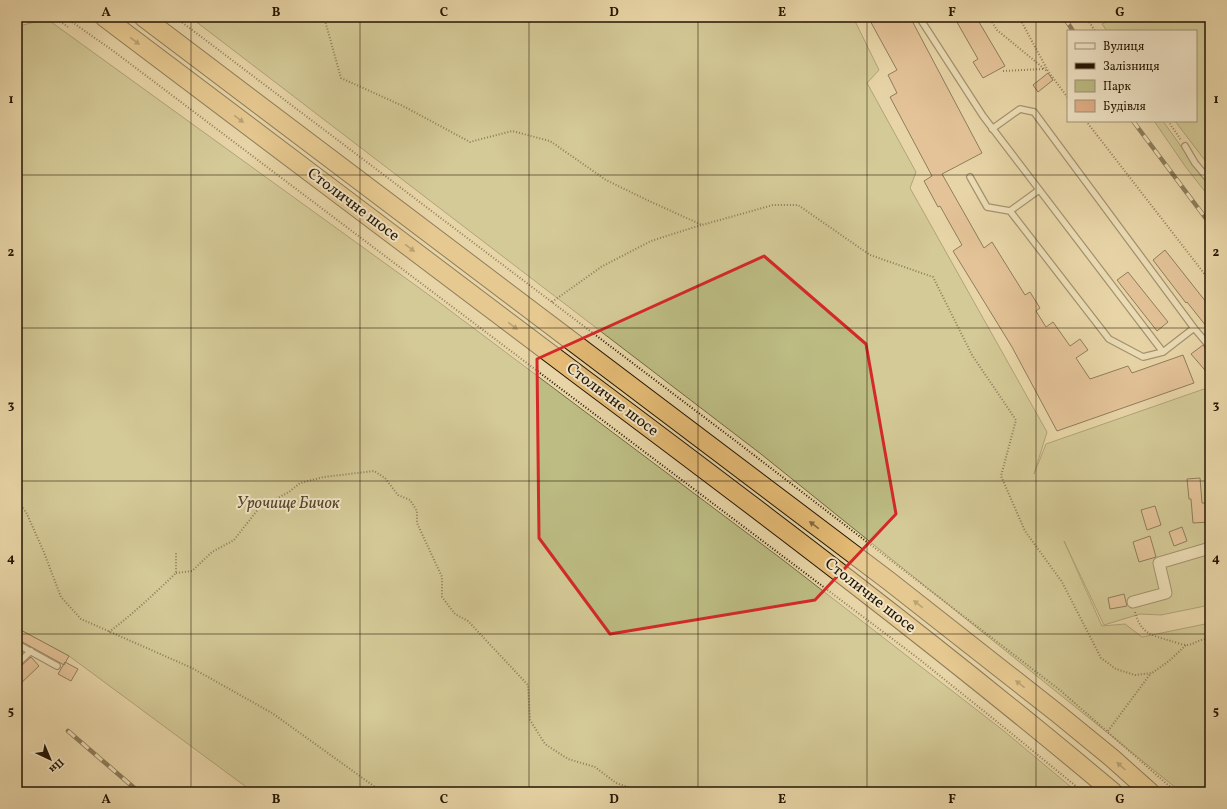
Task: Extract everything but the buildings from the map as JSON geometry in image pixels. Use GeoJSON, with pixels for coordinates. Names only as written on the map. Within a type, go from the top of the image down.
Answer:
{"type":"FeatureCollection","features":[{"type":"Feature","properties":{"kind":"highway","name":"Столичне шосе"},"geometry":{"type":"LineString","coordinates":[[104,17],[654,431],[873,598],[994,694],[1113,792]]}},
{"type":"Feature","properties":{"kind":"highway","name":"Столичне шосе"},"geometry":{"type":"LineString","coordinates":[[143,17],[889,581],[1063,718],[1112,758],[1150,792]]}},
{"type":"Feature","properties":{"kind":"street"},"geometry":{"type":"LineString","coordinates":[[1132,602],[1166,593],[1158,563],[1210,548]]}},
{"type":"Feature","properties":{"kind":"lane"},"geometry":{"type":"LineString","coordinates":[[919,17],[992,129],[1163,352]]}},
{"type":"Feature","properties":{"kind":"lane"},"geometry":{"type":"LineString","coordinates":[[992,129],[1020,109],[1034,112],[1194,328],[1210,347]]}},
{"type":"Feature","properties":{"kind":"lane"},"geometry":{"type":"LineString","coordinates":[[1185,146],[1195,163],[1210,181]]}},
{"type":"Feature","properties":{"kind":"lane"},"geometry":{"type":"LineString","coordinates":[[970,177],[987,207],[1010,211],[1109,339],[1143,358],[1163,352],[1194,328]]}},
{"type":"Feature","properties":{"kind":"lane"},"geometry":{"type":"LineString","coordinates":[[1010,211],[1039,190]]}},
{"type":"Feature","properties":{"kind":"lane"},"geometry":{"type":"LineString","coordinates":[[17,644],[57,666]]}},
{"type":"Feature","properties":{"kind":"lane"},"geometry":{"type":"LineString","coordinates":[[17,664],[31,651]]}},
{"type":"Feature","properties":{"kind":"path"},"geometry":{"type":"LineString","coordinates":[[60,17],[58,20],[68,27]]}},
{"type":"Feature","properties":{"kind":"path"},"geometry":{"type":"LineString","coordinates":[[175,17],[552,302],[1061,691],[1176,792]]}},
{"type":"Feature","properties":{"kind":"path"},"geometry":{"type":"LineString","coordinates":[[324,17],[341,78],[403,106],[470,142],[512,131],[550,141],[606,180],[702,225]]}},
{"type":"Feature","properties":{"kind":"path"},"geometry":{"type":"LineString","coordinates":[[989,17],[997,30],[1048,71]]}},
{"type":"Feature","properties":{"kind":"path"},"geometry":{"type":"LineString","coordinates":[[1019,17],[1048,71],[1067,97]]}},
{"type":"Feature","properties":{"kind":"path"},"geometry":{"type":"LineString","coordinates":[[1086,17],[1094,30]]}},
{"type":"Feature","properties":{"kind":"path"},"geometry":{"type":"LineString","coordinates":[[72,22],[112,50],[919,659],[1083,792]]}},
{"type":"Feature","properties":{"kind":"path"},"geometry":{"type":"LineString","coordinates":[[1004,71],[1045,69]]}},
{"type":"Feature","properties":{"kind":"path"},"geometry":{"type":"LineString","coordinates":[[1087,122],[1210,281]]}},
{"type":"Feature","properties":{"kind":"path"},"geometry":{"type":"LineString","coordinates":[[1169,122],[1185,146]]}},
{"type":"Feature","properties":{"kind":"path"},"geometry":{"type":"LineString","coordinates":[[552,302],[602,267],[651,241],[773,205],[798,205],[870,255],[933,277],[972,355],[1016,420],[1002,476],[1024,531],[1062,582],[1101,658],[1116,669],[1135,675],[1152,673]]}},
{"type":"Feature","properties":{"kind":"path"},"geometry":{"type":"LineString","coordinates":[[108,632],[129,617],[151,598],[176,573],[192,571],[212,552],[234,540],[259,508],[289,492],[300,483],[324,477],[374,471],[385,478],[398,495],[410,500],[417,511],[417,523],[442,577],[442,597],[455,614],[468,621],[528,685],[530,720],[545,744],[568,759],[595,767],[616,783],[642,792]]}},
{"type":"Feature","properties":{"kind":"path"},"geometry":{"type":"LineString","coordinates":[[17,501],[26,512],[43,550],[61,597],[81,619],[192,668],[272,713],[382,792]]}},
{"type":"Feature","properties":{"kind":"path"},"geometry":{"type":"LineString","coordinates":[[176,552],[176,573]]}},
{"type":"Feature","properties":{"kind":"path"},"geometry":{"type":"LineString","coordinates":[[1132,602],[1138,623],[1146,631],[1154,636],[1186,645]]}},
{"type":"Feature","properties":{"kind":"path"},"geometry":{"type":"LineString","coordinates":[[1108,731],[1152,673],[1169,661],[1186,645],[1203,638],[1210,639]]}},
{"type":"Feature","properties":{"kind":"highlighted area"},"geometry":{"type":"Polygon","coordinates":[[[764,256],[866,344],[896,514],[815,600],[610,634],[539,538],[537,359],[764,256]]]}},
{"type":"Feature","properties":{"kind":"green space"},"geometry":{"type":"Polygon","coordinates":[[[190,17],[853,17],[879,70],[867,83],[916,172],[910,188],[1047,432],[1034,474],[1046,444],[1204,389],[1210,396],[1210,605],[1161,615],[1140,614],[1104,625],[1064,541],[1102,626],[1125,624],[1142,637],[1210,623],[1210,792],[1181,792],[761,454],[190,17]]]}},
{"type":"Feature","properties":{"kind":"green space"},"geometry":{"type":"Polygon","coordinates":[[[1115,17],[1210,17],[1210,167],[1176,122],[1197,122],[1197,30],[1106,30],[1102,24],[1115,17]]]}},
{"type":"Feature","properties":{"kind":"green space","name":"Урочище Бичок"},"geometry":{"type":"Polygon","coordinates":[[[47,19],[440,303],[783,560],[1004,731],[1077,792],[253,792],[69,656],[17,628],[17,29],[19,26],[47,19]]]}},
{"type":"Feature","properties":{"kind":"green space"},"geometry":{"type":"Polygon","coordinates":[[[1155,122],[1164,122],[1210,187],[1210,198],[1185,166],[1155,122]]]}},
{"type":"Feature","properties":{"kind":"railway"},"geometry":{"type":"LineString","coordinates":[[1064,17],[1072,30]]}},
{"type":"Feature","properties":{"kind":"railway"},"geometry":{"type":"LineString","coordinates":[[1134,122],[1210,224]]}},
{"type":"Feature","properties":{"kind":"railway"},"geometry":{"type":"LineString","coordinates":[[68,731],[139,792]]}}]}
